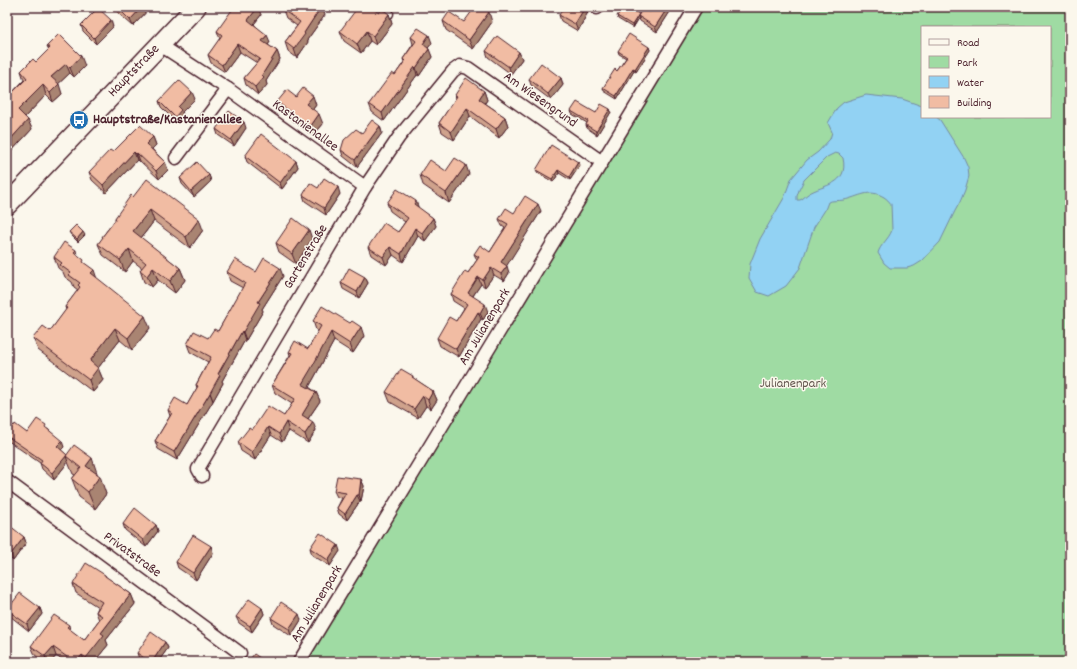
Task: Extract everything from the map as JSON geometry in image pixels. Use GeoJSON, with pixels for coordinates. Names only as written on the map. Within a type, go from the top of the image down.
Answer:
{"type":"FeatureCollection","features":[{"type":"Feature","properties":{"kind":"main road","name":"Hauptstraße"},"geometry":{"type":"LineString","coordinates":[[7,205],[196,7]]}},
{"type":"Feature","properties":{"kind":"street","name":"Am Julianenpark"},"geometry":{"type":"LineString","coordinates":[[299,662],[696,7]]}},
{"type":"Feature","properties":{"kind":"street","name":"Kastanienallee"},"geometry":{"type":"LineString","coordinates":[[161,43],[168,50],[228,89],[365,187]]}},
{"type":"Feature","properties":{"kind":"street","name":"Am Wiesengrund"},"geometry":{"type":"LineString","coordinates":[[460,66],[468,68],[602,162]]}},
{"type":"Feature","properties":{"kind":"street","name":"Gartenstraße"},"geometry":{"type":"LineString","coordinates":[[202,476],[198,469],[365,187],[399,137],[453,71],[460,66]]}},
{"type":"Feature","properties":{"kind":"street"},"geometry":{"type":"LineString","coordinates":[[176,158],[228,89]]}},
{"type":"Feature","properties":{"kind":"street","name":"Privatstraße"},"geometry":{"type":"LineString","coordinates":[[7,481],[240,653]]}},
{"type":"Feature","properties":{"kind":"green space","name":"Julianenpark"},"geometry":{"type":"Polygon","coordinates":[[[697,7],[1070,7],[1070,662],[304,662],[697,7]]]}},
{"type":"Feature","properties":{"kind":"water"},"geometry":{"type":"Polygon","coordinates":[[[866,95],[902,99],[921,106],[921,118],[937,118],[940,120],[968,167],[969,176],[960,202],[940,242],[922,261],[907,268],[890,268],[884,263],[878,253],[892,230],[891,204],[889,201],[879,194],[869,193],[844,200],[828,202],[825,210],[814,227],[800,268],[786,286],[769,296],[757,292],[749,278],[750,264],[760,239],[784,198],[791,179],[807,160],[818,152],[830,139],[832,132],[828,123],[837,108],[844,102],[866,95]],[[835,153],[827,157],[804,180],[799,190],[797,200],[801,200],[808,194],[839,179],[844,167],[843,158],[839,154],[835,153]]]}},
{"type":"Feature","properties":{"kind":"building"},"geometry":{"type":"Polygon","coordinates":[[[117,7],[142,7],[130,20],[117,7]]]}},
{"type":"Feature","properties":{"kind":"building"},"geometry":{"type":"Polygon","coordinates":[[[234,7],[258,7],[248,20],[267,35],[262,41],[277,51],[262,75],[264,77],[255,87],[244,78],[260,59],[237,44],[222,65],[208,55],[222,35],[217,31],[234,7]]]}},
{"type":"Feature","properties":{"kind":"building"},"geometry":{"type":"Polygon","coordinates":[[[284,7],[321,7],[294,49],[285,42],[300,22],[283,10],[284,7]]]}},
{"type":"Feature","properties":{"kind":"building"},"geometry":{"type":"Polygon","coordinates":[[[358,7],[371,7],[379,13],[381,10],[389,14],[373,36],[367,31],[357,44],[340,31],[358,7]]]}},
{"type":"Feature","properties":{"kind":"building"},"geometry":{"type":"Polygon","coordinates":[[[475,7],[481,7],[489,12],[469,40],[443,21],[449,12],[464,22],[475,7]]]}},
{"type":"Feature","properties":{"kind":"building"},"geometry":{"type":"Polygon","coordinates":[[[564,7],[585,7],[575,24],[559,15],[564,7]]]}},
{"type":"Feature","properties":{"kind":"building"},"geometry":{"type":"Polygon","coordinates":[[[623,7],[628,7],[639,14],[632,25],[617,16],[623,7]]]}},
{"type":"Feature","properties":{"kind":"building"},"geometry":{"type":"Polygon","coordinates":[[[653,7],[668,7],[655,27],[638,16],[643,8],[650,12],[653,7]]]}},
{"type":"Feature","properties":{"kind":"building"},"geometry":{"type":"Polygon","coordinates":[[[98,8],[111,20],[94,38],[81,25],[98,8]]]}},
{"type":"Feature","properties":{"kind":"building"},"geometry":{"type":"Polygon","coordinates":[[[418,28],[429,35],[423,44],[429,49],[382,113],[369,104],[392,73],[395,75],[405,61],[403,59],[416,41],[411,37],[418,28]]]}},
{"type":"Feature","properties":{"kind":"building"},"geometry":{"type":"Polygon","coordinates":[[[59,34],[81,56],[70,68],[66,64],[51,77],[59,84],[50,93],[43,85],[18,110],[28,120],[7,143],[7,106],[10,103],[7,98],[27,78],[21,71],[33,59],[36,62],[50,48],[47,46],[59,34]]]}},
{"type":"Feature","properties":{"kind":"building"},"geometry":{"type":"Polygon","coordinates":[[[629,34],[649,47],[635,69],[633,68],[616,96],[603,88],[615,69],[617,71],[627,57],[618,51],[629,34]]]}},
{"type":"Feature","properties":{"kind":"building"},"geometry":{"type":"Polygon","coordinates":[[[497,36],[519,52],[509,67],[486,51],[497,36]]]}},
{"type":"Feature","properties":{"kind":"building"},"geometry":{"type":"Polygon","coordinates":[[[541,63],[561,78],[548,94],[529,79],[541,63]]]}},
{"type":"Feature","properties":{"kind":"building"},"geometry":{"type":"Polygon","coordinates":[[[466,78],[484,91],[479,99],[505,117],[496,129],[467,108],[451,132],[439,123],[457,96],[455,95],[466,78]]]}},
{"type":"Feature","properties":{"kind":"building"},"geometry":{"type":"Polygon","coordinates":[[[179,80],[192,92],[178,107],[181,110],[175,117],[159,101],[179,80]]]}},
{"type":"Feature","properties":{"kind":"building"},"geometry":{"type":"Polygon","coordinates":[[[303,88],[313,96],[306,104],[319,114],[310,127],[277,102],[287,90],[296,97],[303,88]]]}},
{"type":"Feature","properties":{"kind":"building"},"geometry":{"type":"Polygon","coordinates":[[[577,102],[596,113],[601,104],[610,109],[596,131],[586,125],[588,121],[571,111],[577,102]]]}},
{"type":"Feature","properties":{"kind":"building"},"geometry":{"type":"Polygon","coordinates":[[[229,111],[244,122],[231,140],[216,129],[229,111]]]}},
{"type":"Feature","properties":{"kind":"building"},"geometry":{"type":"Polygon","coordinates":[[[372,120],[380,126],[355,160],[341,150],[344,140],[356,129],[362,133],[372,120]]]}},
{"type":"Feature","properties":{"kind":"building"},"geometry":{"type":"Polygon","coordinates":[[[140,125],[153,137],[146,144],[165,162],[156,171],[137,153],[136,154],[134,152],[103,185],[89,172],[110,150],[113,152],[140,125]]]}},
{"type":"Feature","properties":{"kind":"building"},"geometry":{"type":"Polygon","coordinates":[[[261,134],[296,161],[280,183],[245,156],[261,134]]]}},
{"type":"Feature","properties":{"kind":"building"},"geometry":{"type":"Polygon","coordinates":[[[551,145],[578,162],[569,177],[558,170],[552,179],[536,170],[551,145]]]}},
{"type":"Feature","properties":{"kind":"building"},"geometry":{"type":"Polygon","coordinates":[[[455,158],[466,165],[446,193],[420,175],[430,160],[446,171],[455,158]]]}},
{"type":"Feature","properties":{"kind":"building"},"geometry":{"type":"Polygon","coordinates":[[[197,162],[209,175],[191,191],[180,178],[197,162]]]}},
{"type":"Feature","properties":{"kind":"building"},"geometry":{"type":"Polygon","coordinates":[[[324,178],[338,187],[324,208],[303,195],[310,183],[318,188],[324,178]]]}},
{"type":"Feature","properties":{"kind":"building"},"geometry":{"type":"Polygon","coordinates":[[[147,179],[199,219],[186,237],[150,210],[133,231],[180,268],[170,281],[153,268],[147,276],[140,270],[146,263],[129,249],[120,260],[98,244],[131,195],[133,197],[147,179]]]}},
{"type":"Feature","properties":{"kind":"building"},"geometry":{"type":"Polygon","coordinates":[[[397,189],[416,201],[414,204],[433,218],[422,233],[415,228],[401,254],[390,247],[383,257],[368,247],[384,223],[398,232],[408,218],[387,203],[397,189]]]}},
{"type":"Feature","properties":{"kind":"building"},"geometry":{"type":"Polygon","coordinates":[[[525,196],[538,204],[501,262],[507,266],[501,274],[491,268],[483,280],[478,277],[468,293],[485,304],[480,313],[478,312],[456,349],[437,338],[449,317],[456,321],[467,304],[451,294],[465,271],[468,273],[479,257],[474,254],[480,245],[490,252],[508,224],[499,219],[506,208],[514,213],[525,196]]]}},
{"type":"Feature","properties":{"kind":"building"},"geometry":{"type":"Polygon","coordinates":[[[293,218],[309,230],[292,254],[276,243],[293,218]]]}},
{"type":"Feature","properties":{"kind":"building"},"geometry":{"type":"Polygon","coordinates":[[[76,225],[83,232],[77,239],[69,232],[76,225]]]}},
{"type":"Feature","properties":{"kind":"building"},"geometry":{"type":"Polygon","coordinates":[[[64,242],[76,250],[74,252],[84,260],[83,262],[94,270],[91,273],[145,316],[128,338],[115,328],[90,361],[98,368],[89,380],[33,338],[43,326],[50,331],[80,287],[78,285],[80,283],[69,275],[71,273],[60,265],[62,263],[54,257],[64,242]]]}},
{"type":"Feature","properties":{"kind":"building"},"geometry":{"type":"Polygon","coordinates":[[[264,258],[280,268],[258,302],[260,303],[243,332],[242,331],[218,374],[220,375],[210,393],[174,452],[155,441],[172,413],[168,410],[175,398],[187,405],[198,386],[196,385],[211,357],[187,344],[194,331],[208,338],[214,329],[218,331],[245,283],[227,272],[235,259],[256,272],[264,258]]]}},
{"type":"Feature","properties":{"kind":"building"},"geometry":{"type":"Polygon","coordinates":[[[349,268],[365,277],[357,292],[341,283],[349,268]]]}},
{"type":"Feature","properties":{"kind":"building"},"geometry":{"type":"Polygon","coordinates":[[[322,306],[350,323],[352,321],[361,327],[350,344],[331,332],[302,384],[316,392],[302,415],[313,422],[305,434],[286,422],[279,434],[268,427],[252,452],[238,442],[249,428],[252,430],[268,406],[284,416],[295,399],[272,385],[292,353],[289,352],[295,341],[308,349],[321,326],[313,321],[322,306]]]}},
{"type":"Feature","properties":{"kind":"building"},"geometry":{"type":"Polygon","coordinates":[[[401,369],[433,391],[428,400],[423,396],[414,409],[386,392],[401,369]]]}},
{"type":"Feature","properties":{"kind":"building"},"geometry":{"type":"Polygon","coordinates":[[[37,419],[46,425],[45,427],[62,441],[57,446],[67,455],[52,473],[40,463],[42,460],[7,436],[7,421],[14,426],[15,424],[27,433],[37,419]]]}},
{"type":"Feature","properties":{"kind":"building"},"geometry":{"type":"Polygon","coordinates":[[[74,445],[92,458],[86,466],[100,476],[88,492],[72,479],[81,468],[66,456],[74,445]]]}},
{"type":"Feature","properties":{"kind":"building"},"geometry":{"type":"Polygon","coordinates":[[[337,476],[361,479],[359,495],[357,495],[345,514],[337,508],[346,493],[334,491],[337,476]]]}},
{"type":"Feature","properties":{"kind":"building"},"geometry":{"type":"Polygon","coordinates":[[[135,508],[156,525],[143,540],[123,524],[135,508]]]}},
{"type":"Feature","properties":{"kind":"building"},"geometry":{"type":"Polygon","coordinates":[[[9,525],[24,537],[11,554],[7,551],[7,528],[9,525]]]}},
{"type":"Feature","properties":{"kind":"building"},"geometry":{"type":"Polygon","coordinates":[[[320,533],[338,545],[328,560],[310,548],[320,533]]]}},
{"type":"Feature","properties":{"kind":"building"},"geometry":{"type":"Polygon","coordinates":[[[193,535],[211,546],[193,573],[176,562],[193,535]]]}},
{"type":"Feature","properties":{"kind":"building"},"geometry":{"type":"Polygon","coordinates":[[[86,563],[131,594],[101,633],[104,635],[86,658],[82,655],[76,662],[74,662],[53,647],[45,656],[31,646],[54,615],[69,625],[67,627],[84,640],[102,616],[96,612],[102,602],[73,584],[86,563]]]}},
{"type":"Feature","properties":{"kind":"building"},"geometry":{"type":"Polygon","coordinates":[[[20,593],[40,608],[27,624],[7,610],[20,593]]]}},
{"type":"Feature","properties":{"kind":"building"},"geometry":{"type":"Polygon","coordinates":[[[249,599],[262,608],[250,626],[236,617],[249,599]]]}},
{"type":"Feature","properties":{"kind":"building"},"geometry":{"type":"Polygon","coordinates":[[[281,602],[299,614],[289,629],[271,618],[281,602]]]}},
{"type":"Feature","properties":{"kind":"building"},"geometry":{"type":"Polygon","coordinates":[[[151,632],[165,642],[152,662],[150,662],[137,653],[151,632]]]}},
{"type":"Feature","properties":{"kind":"building"},"geometry":{"type":"Polygon","coordinates":[[[254,654],[266,662],[248,662],[254,654]]]}},
{"type":"Feature","properties":{"kind":"place","name":"Hauptstraße/Kastanienallee"},"geometry":{"type":"Point","coordinates":[79,120]}}]}
